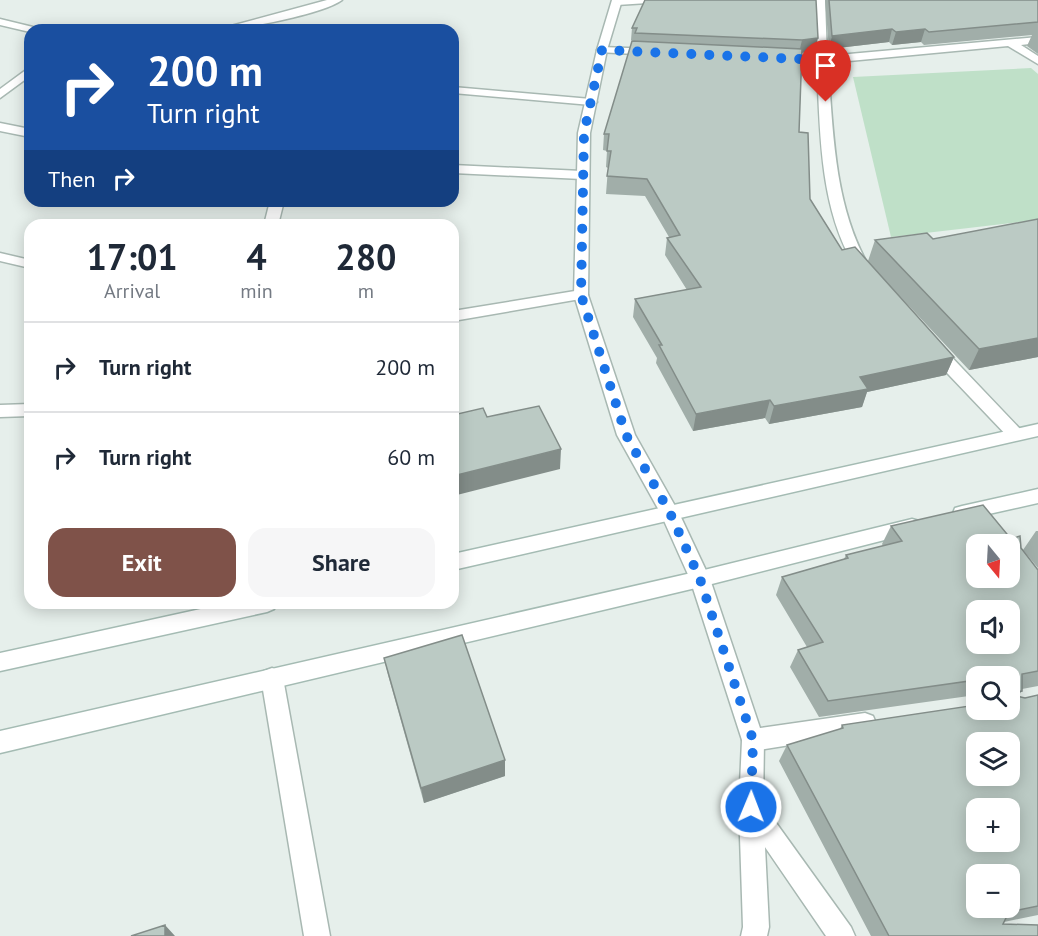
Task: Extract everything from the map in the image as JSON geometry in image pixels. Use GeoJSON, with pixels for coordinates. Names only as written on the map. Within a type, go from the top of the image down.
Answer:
{"type":"FeatureCollection","features":[{"type":"Feature","properties":{"kind":"street"},"geometry":{"type":"LineString","coordinates":[[250,24],[337,0]]}},
{"type":"Feature","properties":{"kind":"street"},"geometry":{"type":"LineString","coordinates":[[648,0],[617,1],[602,50],[584,133],[581,295],[626,435],[670,513],[700,579],[753,740],[751,807],[756,927],[754,936]]}},
{"type":"Feature","properties":{"kind":"street"},"geometry":{"type":"LineString","coordinates":[[820,0],[822,60],[834,186],[853,257],[876,283]]}},
{"type":"Feature","properties":{"kind":"street"},"geometry":{"type":"LineString","coordinates":[[0,22],[24,28]]}},
{"type":"Feature","properties":{"kind":"street"},"geometry":{"type":"LineString","coordinates":[[764,57],[822,60],[1038,40]]}},
{"type":"Feature","properties":{"kind":"street"},"geometry":{"type":"LineString","coordinates":[[1011,43],[1038,61]]}},
{"type":"Feature","properties":{"kind":"street"},"geometry":{"type":"LineString","coordinates":[[602,50],[660,52]]}},
{"type":"Feature","properties":{"kind":"street"},"geometry":{"type":"LineString","coordinates":[[0,95],[24,75]]}},
{"type":"Feature","properties":{"kind":"street"},"geometry":{"type":"LineString","coordinates":[[459,91],[591,102]]}},
{"type":"Feature","properties":{"kind":"street"},"geometry":{"type":"LineString","coordinates":[[0,127],[24,132]]}},
{"type":"Feature","properties":{"kind":"street"},"geometry":{"type":"LineString","coordinates":[[459,170],[582,175]]}},
{"type":"Feature","properties":{"kind":"street"},"geometry":{"type":"LineString","coordinates":[[853,257],[876,254]]}},
{"type":"Feature","properties":{"kind":"street"},"geometry":{"type":"LineString","coordinates":[[0,257],[24,263]]}},
{"type":"Feature","properties":{"kind":"street"},"geometry":{"type":"LineString","coordinates":[[459,315],[581,295]]}},
{"type":"Feature","properties":{"kind":"street"},"geometry":{"type":"LineString","coordinates":[[921,335],[1016,435]]}},
{"type":"Feature","properties":{"kind":"street"},"geometry":{"type":"LineString","coordinates":[[0,411],[24,411]]}},
{"type":"Feature","properties":{"kind":"street"},"geometry":{"type":"LineString","coordinates":[[459,561],[1038,430]]}},
{"type":"Feature","properties":{"kind":"street"},"geometry":{"type":"LineString","coordinates":[[0,742],[700,579],[1038,496]]}},
{"type":"Feature","properties":{"kind":"street"},"geometry":{"type":"LineString","coordinates":[[975,510],[989,527]]}},
{"type":"Feature","properties":{"kind":"street"},"geometry":{"type":"LineString","coordinates":[[0,662],[240,609]]}},
{"type":"Feature","properties":{"kind":"street"},"geometry":{"type":"LineString","coordinates":[[272,678],[317,936]]}},
{"type":"Feature","properties":{"kind":"street"},"geometry":{"type":"LineString","coordinates":[[753,740],[882,721]]}},
{"type":"Feature","properties":{"kind":"street"},"geometry":{"type":"LineString","coordinates":[[751,807],[842,936]]}},
{"type":"Feature","properties":{"kind":"green space"},"geometry":{"type":"Polygon","coordinates":[[[1031,68],[1038,74],[1038,220],[891,237],[853,77],[1031,68]]]}},
{"type":"Feature","properties":{"kind":"building"},"geometry":{"type":"Polygon","coordinates":[[[645,0],[816,0],[818,38],[802,40],[635,33],[637,28],[632,28],[645,0]]]}},
{"type":"Feature","properties":{"kind":"building"},"geometry":{"type":"Polygon","coordinates":[[[829,0],[1038,0],[1038,22],[929,32],[925,29],[896,32],[892,29],[832,36],[829,0]]]}},
{"type":"Feature","properties":{"kind":"building"},"geometry":{"type":"Polygon","coordinates":[[[632,41],[802,49],[799,132],[808,133],[810,199],[842,250],[855,247],[954,357],[860,377],[868,389],[774,406],[770,400],[696,414],[659,345],[662,345],[635,299],[701,287],[667,238],[680,235],[647,179],[607,176],[611,151],[607,151],[609,134],[604,134],[632,41]]]}},
{"type":"Feature","properties":{"kind":"building"},"geometry":{"type":"Polygon","coordinates":[[[1038,219],[1038,338],[979,349],[875,240],[927,233],[933,239],[1038,219]]]}},
{"type":"Feature","properties":{"kind":"building"},"geometry":{"type":"Polygon","coordinates":[[[539,406],[561,449],[459,474],[459,414],[483,408],[487,417],[539,406]]]}},
{"type":"Feature","properties":{"kind":"building"},"geometry":{"type":"Polygon","coordinates":[[[983,505],[1007,534],[966,534],[966,588],[1020,588],[1020,536],[1021,548],[1038,570],[1038,671],[1022,674],[1022,691],[1020,691],[1020,666],[966,666],[966,681],[828,701],[798,650],[823,642],[782,577],[848,558],[846,555],[902,541],[891,526],[983,505]]]}},
{"type":"Feature","properties":{"kind":"building"},"geometry":{"type":"Polygon","coordinates":[[[462,635],[505,760],[421,788],[384,658],[462,635]]]}},
{"type":"Feature","properties":{"kind":"building"},"geometry":{"type":"Polygon","coordinates":[[[1038,695],[1038,906],[1020,910],[1020,864],[966,864],[966,918],[1006,918],[1003,924],[1038,925],[1038,936],[889,936],[787,745],[843,728],[842,725],[966,706],[966,720],[1020,720],[1020,697],[1038,695]]]}},
{"type":"Feature","properties":{"kind":"building"},"geometry":{"type":"Polygon","coordinates":[[[165,925],[165,936],[131,936],[165,925]]]}},
{"type":"Feature","properties":{"kind":"route"},"geometry":{"type":"LineString","coordinates":[[751,807],[753,740],[700,579],[670,513],[626,435],[581,295],[584,133],[602,50],[822,60],[826,102]]}}]}
